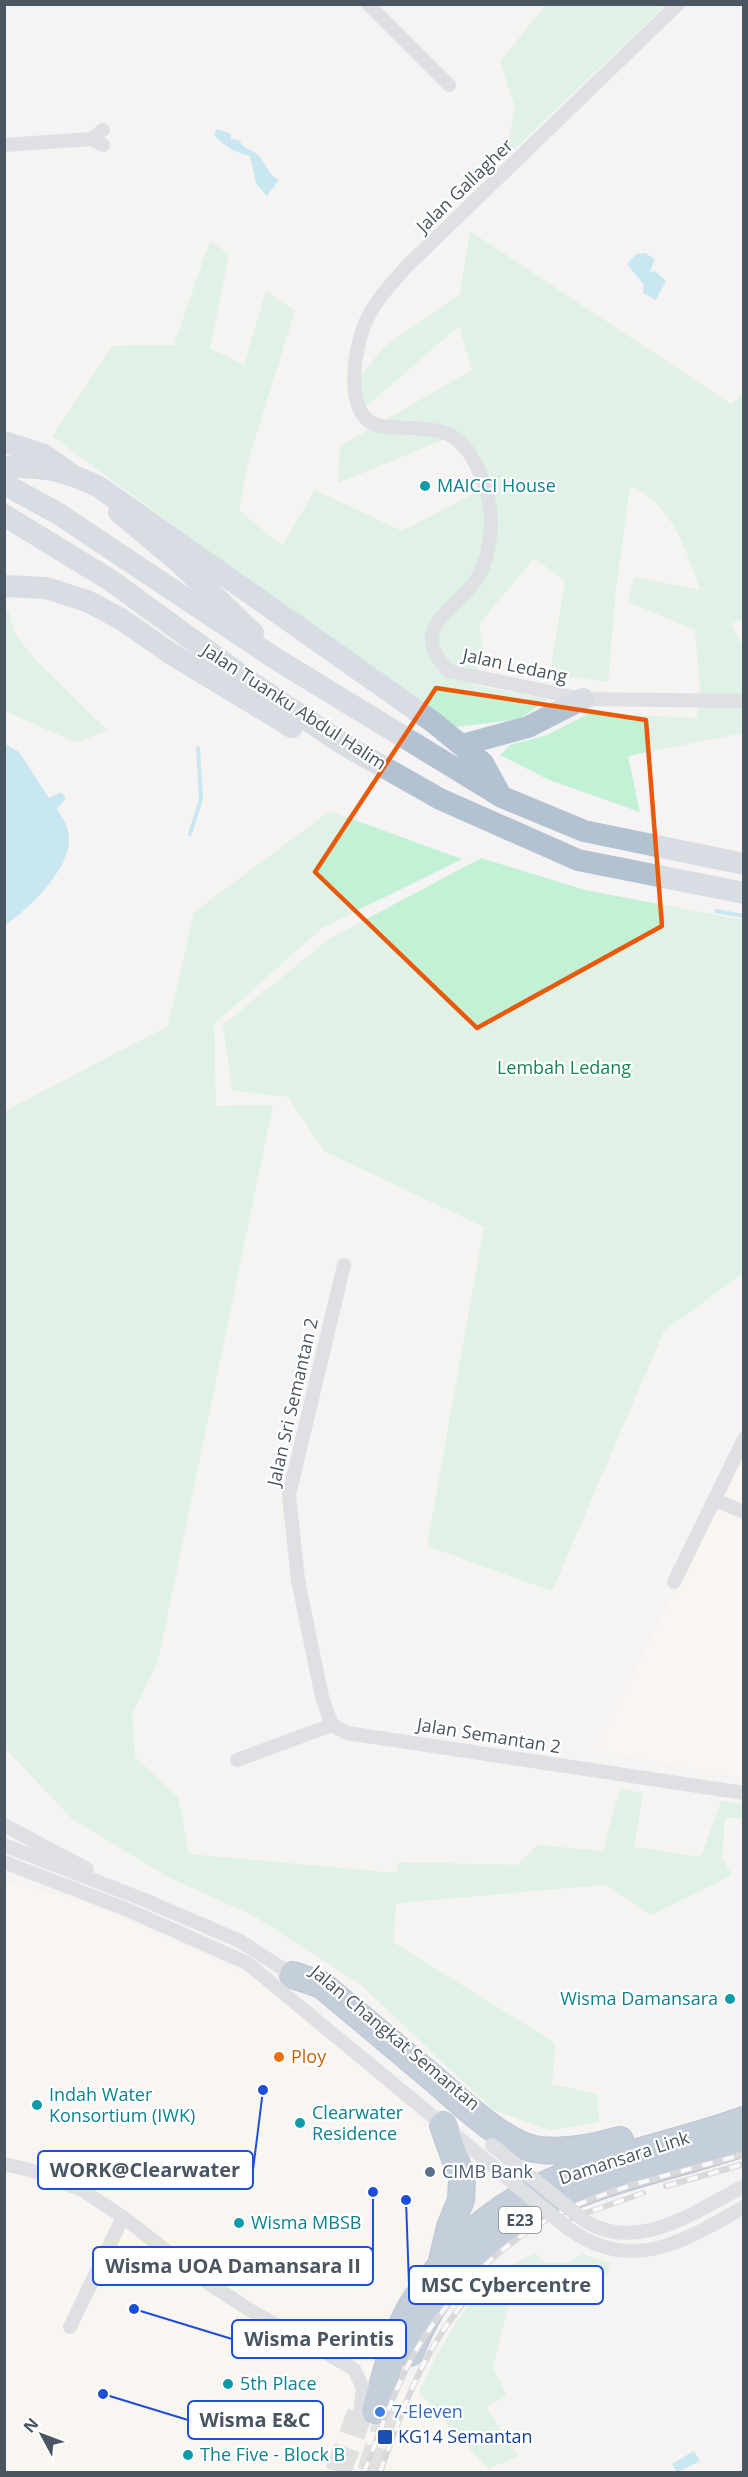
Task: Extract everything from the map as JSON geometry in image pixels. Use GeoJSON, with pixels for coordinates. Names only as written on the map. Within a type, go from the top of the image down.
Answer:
{"type":"FeatureCollection","features":[{"type":"Feature","properties":{"kind":"highway"},"geometry":{"type":"LineString","coordinates":[[293,1975],[322,1985],[471,2109],[513,2140],[534,2149],[560,2151],[595,2147],[634,2136],[739,2129]]}},
{"type":"Feature","properties":{"kind":"highway"},"geometry":{"type":"LineString","coordinates":[[441,2264],[450,2227],[461,2200],[462,2179],[443,2125]]}},
{"type":"Feature","properties":{"kind":"highway","name":"Damansara Link"},"geometry":{"type":"LineString","coordinates":[[375,2411],[380,2363],[398,2338],[416,2299],[441,2264],[461,2242],[513,2200],[573,2171],[739,2129]]}},
{"type":"Feature","properties":{"kind":"highway","name":"Damansara Link"},"geometry":{"type":"LineString","coordinates":[[375,2411],[442,2292],[466,2262],[512,2224],[583,2190],[739,2129]]}},
{"type":"Feature","properties":{"kind":"main road"},"geometry":{"type":"LineString","coordinates":[[4,442],[44,455],[92,489],[235,613],[276,659]]}},
{"type":"Feature","properties":{"kind":"main road"},"geometry":{"type":"LineString","coordinates":[[4,467],[47,467],[75,475],[99,487],[433,722],[483,763],[502,797]]}},
{"type":"Feature","properties":{"kind":"main road","name":"Jalan Tuanku Abdul Halim"},"geometry":{"type":"LineString","coordinates":[[4,484],[59,514],[276,659],[502,797],[584,831],[736,859]]}},
{"type":"Feature","properties":{"kind":"main road","name":"Jalan Tuanku Abdul Halim"},"geometry":{"type":"LineString","coordinates":[[4,515],[110,580],[249,681],[343,744],[440,799],[578,860],[744,893]]}},
{"type":"Feature","properties":{"kind":"main road"},"geometry":{"type":"LineString","coordinates":[[4,586],[46,588],[87,601],[121,619],[170,653],[416,802],[511,844],[578,860]]}},
{"type":"Feature","properties":{"kind":"main road"},"geometry":{"type":"LineString","coordinates":[[462,745],[528,727],[583,699]]}},
{"type":"Feature","properties":{"kind":"street"},"geometry":{"type":"LineString","coordinates":[[368,4],[449,85]]}},
{"type":"Feature","properties":{"kind":"street","name":"Jalan Gallagher"},"geometry":{"type":"LineString","coordinates":[[375,425],[363,417],[356,403],[355,388],[357,349],[366,321],[380,296],[405,268],[678,4]]}},
{"type":"Feature","properties":{"kind":"street"},"geometry":{"type":"LineString","coordinates":[[4,145],[97,142],[103,130]]}},
{"type":"Feature","properties":{"kind":"street","name":"Jalan Ledang"},"geometry":{"type":"LineString","coordinates":[[375,425],[422,429],[449,435],[463,445],[477,468],[488,498],[491,522],[486,559],[476,579],[435,624],[430,642],[435,657],[449,671],[583,699],[744,701]]}},
{"type":"Feature","properties":{"kind":"street","name":"Jalan Sri Semantan 2"},"geometry":{"type":"LineString","coordinates":[[332,1725],[322,1697],[298,1580],[289,1495],[344,1265]]}},
{"type":"Feature","properties":{"kind":"street"},"geometry":{"type":"LineString","coordinates":[[674,1582],[744,1439]]}},
{"type":"Feature","properties":{"kind":"street"},"geometry":{"type":"LineString","coordinates":[[715,1500],[744,1512]]}},
{"type":"Feature","properties":{"kind":"street"},"geometry":{"type":"LineString","coordinates":[[237,1760],[332,1725]]}},
{"type":"Feature","properties":{"kind":"street","name":"Jalan Semantan 2"},"geometry":{"type":"LineString","coordinates":[[332,1725],[347,1733],[744,1793]]}},
{"type":"Feature","properties":{"kind":"street"},"geometry":{"type":"LineString","coordinates":[[4,1825],[142,1899]]}},
{"type":"Feature","properties":{"kind":"street","name":"Jalan Changkat Semantan"},"geometry":{"type":"LineString","coordinates":[[4,1845],[142,1899],[240,1941],[293,1975],[492,2145],[580,2217],[605,2231],[637,2234],[672,2224],[744,2186]]}},
{"type":"Feature","properties":{"kind":"street","name":"Jalan Changkat Semantan"},"geometry":{"type":"LineString","coordinates":[[4,1862],[128,1910],[247,1963],[570,2230],[587,2241],[618,2252],[652,2249],[702,2230],[744,2207]]}},
{"type":"Feature","properties":{"kind":"street"},"geometry":{"type":"LineString","coordinates":[[4,2164],[60,2180],[82,2190],[123,2217],[205,2281],[250,2310],[354,2369],[375,2411]]}},
{"type":"Feature","properties":{"kind":"street"},"geometry":{"type":"LineString","coordinates":[[70,2327],[123,2217]]}},
{"type":"Feature","properties":{"kind":"highlighted area"},"geometry":{"type":"Polygon","coordinates":[[[436,688],[646,720],[662,926],[477,1028],[315,872],[436,688]]]}},
{"type":"Feature","properties":{"kind":"shaded area"},"geometry":{"type":"Polygon","coordinates":[[[743,1449],[743,1778],[597,1750],[674,1592],[743,1449]]]}},
{"type":"Feature","properties":{"kind":"shaded area"},"geometry":{"type":"Polygon","coordinates":[[[4,1882],[88,1903],[251,1975],[386,2087],[434,2134],[455,2178],[445,2213],[364,2357],[419,2398],[498,2472],[5,2472],[4,1882]]]}},
{"type":"Feature","properties":{"kind":"green space"},"geometry":{"type":"Polygon","coordinates":[[[546,5],[665,5],[505,158],[515,107],[500,61],[546,5]]]}},
{"type":"Feature","properties":{"kind":"green space"},"geometry":{"type":"Polygon","coordinates":[[[470,231],[731,404],[743,393],[743,619],[731,624],[743,647],[743,733],[628,756],[640,812],[549,780],[500,755],[510,745],[547,735],[590,713],[697,718],[700,688],[695,630],[628,602],[634,577],[700,590],[676,529],[667,516],[644,493],[630,486],[615,597],[608,682],[550,674],[565,581],[534,558],[479,624],[483,650],[472,685],[548,699],[519,719],[448,728],[52,436],[112,346],[174,345],[210,241],[229,254],[210,348],[244,365],[266,291],[295,311],[248,461],[239,510],[282,546],[315,490],[402,531],[489,486],[457,434],[338,483],[340,446],[472,370],[459,326],[363,409],[357,380],[385,346],[460,294],[470,231]]]}},
{"type":"Feature","properties":{"kind":"green space"},"geometry":{"type":"Polygon","coordinates":[[[8,610],[16,635],[34,658],[107,730],[77,743],[5,711],[4,611],[8,610]]]}},
{"type":"Feature","properties":{"kind":"green space"},"geometry":{"type":"Polygon","coordinates":[[[330,811],[462,859],[322,928],[214,1024],[216,1106],[273,1105],[158,1661],[132,1715],[135,1757],[178,1797],[189,1854],[396,1873],[399,1862],[517,1865],[538,1845],[603,1851],[620,1788],[643,1794],[634,1847],[701,1857],[721,1801],[743,1804],[743,1818],[725,1818],[722,1858],[732,1875],[651,1915],[605,1885],[396,1903],[393,1942],[555,2043],[552,2084],[597,2094],[599,2122],[550,2130],[493,2110],[360,1984],[254,1916],[168,1877],[72,1819],[5,1748],[5,1111],[168,1026],[194,912],[330,811]]]}},
{"type":"Feature","properties":{"kind":"green space","name":"Lembah Ledang"},"geometry":{"type":"Polygon","coordinates":[[[481,858],[585,890],[743,920],[743,1273],[664,1331],[552,1591],[427,1546],[484,1227],[324,1151],[288,1097],[232,1090],[223,1025],[329,939],[481,858]]]}},
{"type":"Feature","properties":{"kind":"green space"},"geometry":{"type":"Polygon","coordinates":[[[535,2253],[546,2263],[566,2263],[583,2254],[610,2263],[607,2275],[516,2274],[493,2367],[507,2396],[486,2407],[518,2456],[488,2469],[419,2392],[443,2344],[474,2299],[503,2271],[535,2253]]]}},
{"type":"Feature","properties":{"kind":"water"},"geometry":{"type":"Polygon","coordinates":[[[217,129],[231,134],[231,139],[239,140],[246,148],[257,154],[271,174],[279,180],[267,196],[256,184],[250,156],[234,151],[222,143],[214,135],[217,129]]]}},
{"type":"Feature","properties":{"kind":"water"},"geometry":{"type":"Polygon","coordinates":[[[645,253],[655,259],[650,272],[655,271],[666,281],[656,300],[643,293],[644,285],[627,264],[636,254],[645,253]]]}},
{"type":"Feature","properties":{"kind":"water"},"geometry":{"type":"Polygon","coordinates":[[[5,744],[19,752],[49,798],[61,792],[66,798],[57,809],[66,824],[69,840],[62,864],[46,888],[25,910],[5,925],[5,744]]]}},
{"type":"Feature","properties":{"kind":"water"},"geometry":{"type":"Polygon","coordinates":[[[694,2451],[700,2461],[677,2472],[672,2464],[694,2451]]]}},
{"type":"Feature","properties":{"kind":"waterway"},"geometry":{"type":"LineString","coordinates":[[190,834],[201,799],[198,748]]}},
{"type":"Feature","properties":{"kind":"waterway"},"geometry":{"type":"LineString","coordinates":[[716,911],[744,916]]}},
{"type":"Feature","properties":{"kind":"tunnel"},"geometry":{"type":"LineString","coordinates":[[370,2472],[390,2409]]}},
{"type":"Feature","properties":{"kind":"tunnel"},"geometry":{"type":"LineString","coordinates":[[338,2472],[360,2413]]}},
{"type":"Feature","properties":{"kind":"railway"},"geometry":{"type":"LineString","coordinates":[[364,2472],[395,2393],[418,2347],[456,2295],[503,2250],[538,2225],[585,2202],[611,2192],[744,2154]]}},
{"type":"Feature","properties":{"kind":"railway"},"geometry":{"type":"LineString","coordinates":[[666,2186],[744,2164]]}},
{"type":"Feature","properties":{"kind":"railway"},"geometry":{"type":"LineString","coordinates":[[572,2218],[643,2193]]}},
{"type":"Feature","properties":{"kind":"railway"},"geometry":{"type":"LineString","coordinates":[[380,2472],[410,2394],[432,2348],[462,2304],[482,2281]]}},
{"type":"Feature","properties":{"kind":"place","name":"MAICCI House"},"geometry":{"type":"Point","coordinates":[425,486]}},
{"type":"Feature","properties":{"kind":"place","name":"Wisma Damansara"},"geometry":{"type":"Point","coordinates":[730,1999]}},
{"type":"Feature","properties":{"kind":"place","name":"Ploy"},"geometry":{"type":"Point","coordinates":[279,2057]}},
{"type":"Feature","properties":{"kind":"place","name":"WORK@Clearwater"},"geometry":{"type":"Point","coordinates":[263,2090]}},
{"type":"Feature","properties":{"kind":"place","name":"Indah Water Konsortium (IWK)"},"geometry":{"type":"Point","coordinates":[37,2105]}},
{"type":"Feature","properties":{"kind":"place","name":"Clearwater Residence"},"geometry":{"type":"Point","coordinates":[300,2123]}},
{"type":"Feature","properties":{"kind":"place","name":"CIMB Bank"},"geometry":{"type":"Point","coordinates":[430,2172]}},
{"type":"Feature","properties":{"kind":"place","name":"Wisma UOA Damansara II"},"geometry":{"type":"Point","coordinates":[373,2192]}},
{"type":"Feature","properties":{"kind":"place","name":"MSC Cybercentre"},"geometry":{"type":"Point","coordinates":[406,2200]}},
{"type":"Feature","properties":{"kind":"place","name":"Wisma MBSB"},"geometry":{"type":"Point","coordinates":[239,2223]}},
{"type":"Feature","properties":{"kind":"place","name":"Wisma Perintis"},"geometry":{"type":"Point","coordinates":[134,2309]}},
{"type":"Feature","properties":{"kind":"place","name":"5th Place"},"geometry":{"type":"Point","coordinates":[228,2384]}},
{"type":"Feature","properties":{"kind":"place","name":"Wisma E&C"},"geometry":{"type":"Point","coordinates":[103,2394]}},
{"type":"Feature","properties":{"kind":"place","name":"7-Eleven"},"geometry":{"type":"Point","coordinates":[380,2412]}},
{"type":"Feature","properties":{"kind":"place","name":"KG14 Semantan"},"geometry":{"type":"Point","coordinates":[385,2437]}},
{"type":"Feature","properties":{"kind":"place","name":"The Five - Block B"},"geometry":{"type":"Point","coordinates":[188,2455]}}]}
